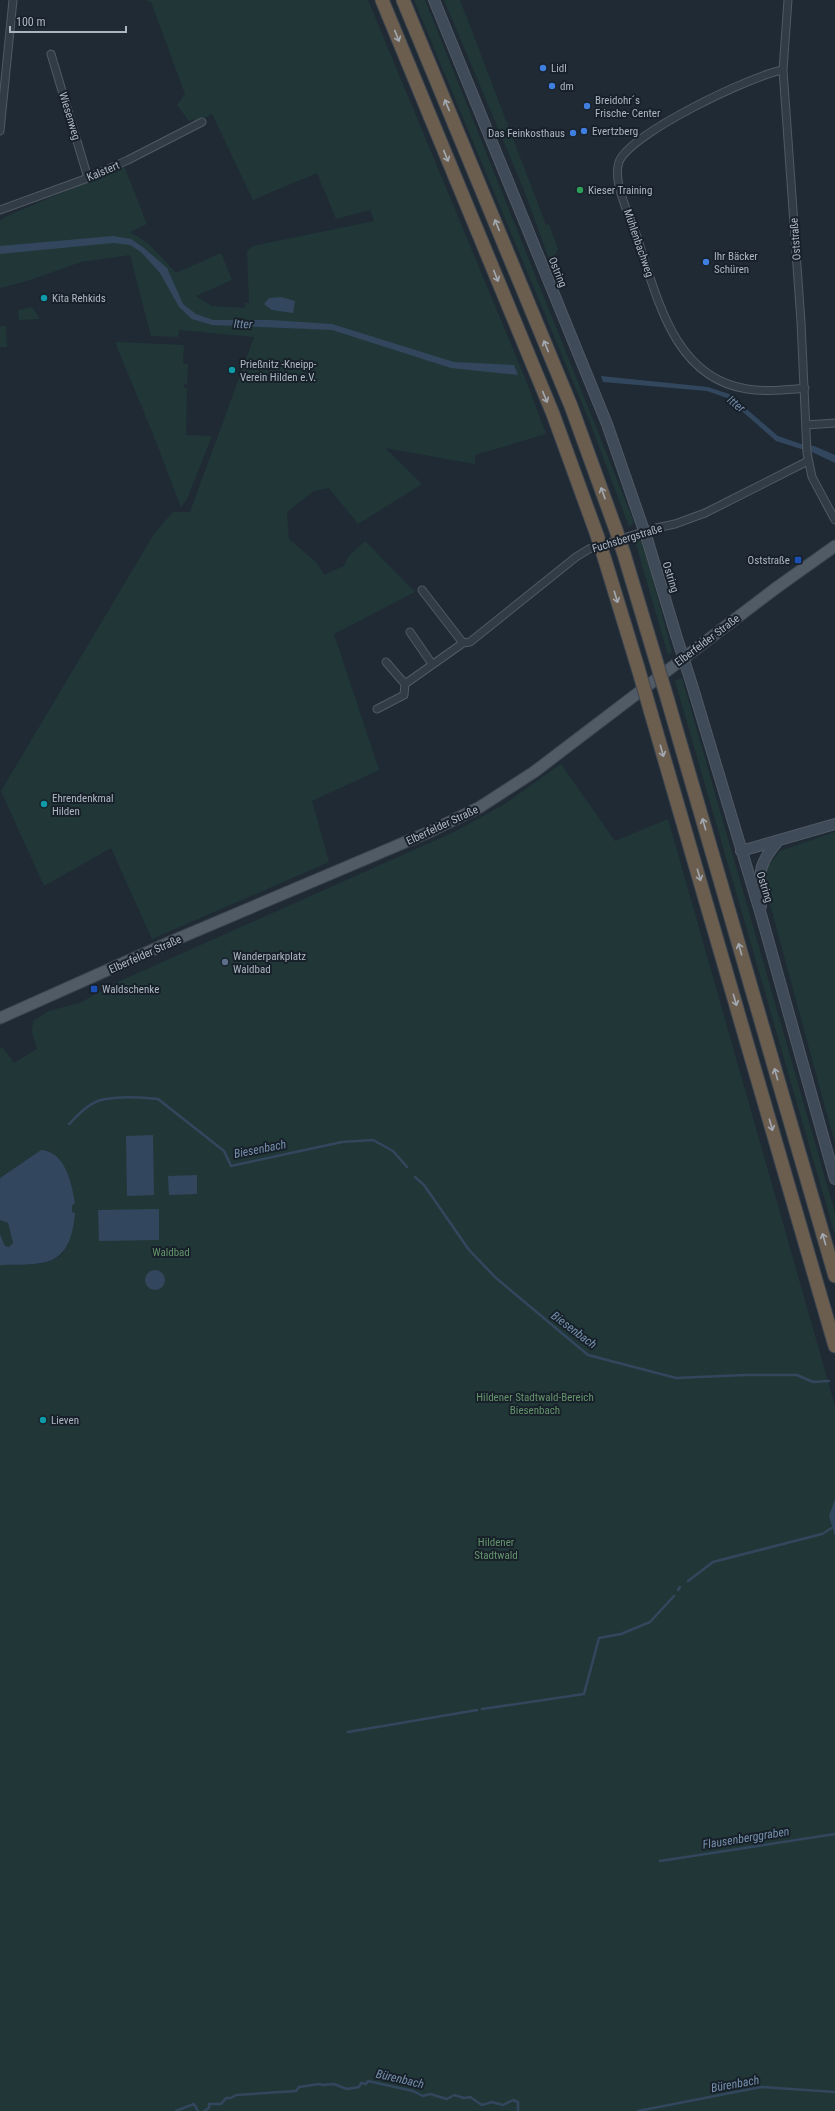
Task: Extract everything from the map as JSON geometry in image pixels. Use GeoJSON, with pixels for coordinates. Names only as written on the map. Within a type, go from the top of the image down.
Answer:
{"type":"FeatureCollection","features":[{"type":"Feature","properties":{"kind":"highway"},"geometry":{"type":"LineString","coordinates":[[382,0],[553,414],[597,535],[652,713],[835,1346]]}},
{"type":"Feature","properties":{"kind":"highway"},"geometry":{"type":"LineString","coordinates":[[403,0],[571,406],[616,530],[654,654],[835,1276]]}},
{"type":"Feature","properties":{"kind":"main road","name":"Ostring"},"geometry":{"type":"LineString","coordinates":[[434,0],[607,424],[648,542],[762,918],[835,1179]]}},
{"type":"Feature","properties":{"kind":"main road","name":"Elberfelder Straße"},"geometry":{"type":"LineString","coordinates":[[0,1018],[177,939],[429,832],[480,808],[534,772],[776,588],[835,546]]}},
{"type":"Feature","properties":{"kind":"main road"},"geometry":{"type":"LineString","coordinates":[[741,851],[835,824]]}},
{"type":"Feature","properties":{"kind":"main road"},"geometry":{"type":"LineString","coordinates":[[762,918],[759,880],[761,869],[765,856],[780,840]]}},
{"type":"Feature","properties":{"kind":"street"},"geometry":{"type":"LineString","coordinates":[[0,131],[13,0]]}},
{"type":"Feature","properties":{"kind":"street","name":"Oststraße"},"geometry":{"type":"LineString","coordinates":[[788,0],[782,70],[805,388],[808,457],[816,488],[835,520]]}},
{"type":"Feature","properties":{"kind":"street","name":"Wiesenweg"},"geometry":{"type":"LineString","coordinates":[[51,54],[88,178]]}},
{"type":"Feature","properties":{"kind":"street","name":"Mühlenbachweg"},"geometry":{"type":"LineString","coordinates":[[782,70],[752,78],[714,97],[645,137],[624,153],[619,164],[617,177],[638,242],[671,331],[681,349],[693,363],[710,375],[746,389],[767,390],[805,388]]}},
{"type":"Feature","properties":{"kind":"street","name":"Kalstert"},"geometry":{"type":"LineString","coordinates":[[0,210],[88,178],[128,160],[202,122]]}},
{"type":"Feature","properties":{"kind":"street"},"geometry":{"type":"LineString","coordinates":[[806,425],[835,423]]}},
{"type":"Feature","properties":{"kind":"street","name":"Fuchsbergstraße"},"geometry":{"type":"LineString","coordinates":[[377,709],[404,695],[404,684],[462,644],[470,642],[576,557],[589,549],[656,528],[675,524],[705,513],[808,457]]}},
{"type":"Feature","properties":{"kind":"street"},"geometry":{"type":"LineString","coordinates":[[422,590],[462,644]]}},
{"type":"Feature","properties":{"kind":"street"},"geometry":{"type":"LineString","coordinates":[[410,632],[432,664]]}},
{"type":"Feature","properties":{"kind":"street"},"geometry":{"type":"LineString","coordinates":[[386,662],[404,684]]}},
{"type":"Feature","properties":{"kind":"green space"},"geometry":{"type":"Polygon","coordinates":[[[145,0],[368,0],[525,378],[546,434],[475,455],[475,464],[385,448],[422,484],[358,524],[329,488],[314,491],[287,512],[289,539],[317,563],[324,575],[344,566],[348,557],[365,541],[415,592],[334,634],[379,770],[312,801],[329,862],[152,939],[111,848],[44,886],[1,791],[154,534],[173,512],[190,512],[254,337],[179,330],[178,337],[151,336],[130,255],[81,262],[27,281],[0,288],[0,221],[5,217],[124,166],[147,224],[130,232],[148,243],[176,273],[221,253],[232,280],[196,296],[212,306],[245,308],[245,303],[249,303],[247,251],[253,246],[374,221],[370,210],[336,219],[317,173],[253,200],[212,114],[195,123],[193,119],[189,121],[177,105],[185,94],[151,2],[145,0]]]}},
{"type":"Feature","properties":{"kind":"green space"},"geometry":{"type":"Polygon","coordinates":[[[414,0],[425,0],[634,522],[629,527],[591,425],[414,0]]]}},
{"type":"Feature","properties":{"kind":"green space"},"geometry":{"type":"Polygon","coordinates":[[[444,0],[460,0],[546,225],[549,224],[558,249],[555,255],[558,268],[553,270],[524,190],[444,0]]]}},
{"type":"Feature","properties":{"kind":"green space"},"geometry":{"type":"Polygon","coordinates":[[[32,307],[40,319],[19,320],[18,310],[32,307]]]}},
{"type":"Feature","properties":{"kind":"green space"},"geometry":{"type":"Polygon","coordinates":[[[0,326],[6,326],[7,347],[0,347],[0,326]]]}},
{"type":"Feature","properties":{"kind":"green space"},"geometry":{"type":"Polygon","coordinates":[[[115,342],[184,345],[183,364],[188,364],[187,384],[184,384],[184,388],[187,388],[186,435],[212,436],[187,499],[181,507],[153,434],[115,342]]]}},
{"type":"Feature","properties":{"kind":"green space"},"geometry":{"type":"Polygon","coordinates":[[[642,539],[672,652],[668,655],[635,541],[642,539]]]}},
{"type":"Feature","properties":{"kind":"green space"},"geometry":{"type":"Polygon","coordinates":[[[682,678],[835,1213],[835,1235],[675,681],[682,678]]]}},
{"type":"Feature","properties":{"kind":"green space","name":"Hildener Stadtwald"},"geometry":{"type":"Polygon","coordinates":[[[561,764],[615,841],[668,819],[835,1406],[835,2111],[0,2111],[0,1265],[46,1262],[56,1258],[64,1252],[69,1241],[72,1226],[72,1206],[75,1203],[67,1174],[59,1161],[48,1150],[38,1152],[0,1178],[0,1047],[3,1048],[14,1063],[37,1049],[32,1032],[33,1021],[49,1011],[82,1002],[111,985],[454,832],[503,805],[561,764]]]}},
{"type":"Feature","properties":{"kind":"green space"},"geometry":{"type":"Polygon","coordinates":[[[835,832],[835,1144],[765,886],[768,866],[780,851],[835,832]]]}},
{"type":"Feature","properties":{"kind":"green space"},"geometry":{"type":"Polygon","coordinates":[[[0,1220],[8,1223],[13,1243],[9,1247],[5,1246],[0,1234],[0,1220]]]}},
{"type":"Feature","properties":{"kind":"water","name":"Itter"},"geometry":{"type":"Polygon","coordinates":[[[113,236],[131,239],[144,248],[167,268],[183,304],[196,314],[213,320],[271,320],[332,324],[454,362],[514,365],[518,375],[451,368],[332,330],[212,325],[192,319],[179,307],[160,273],[141,252],[130,245],[113,243],[0,254],[0,246],[113,236]]]}},
{"type":"Feature","properties":{"kind":"water"},"geometry":{"type":"Polygon","coordinates":[[[281,297],[295,301],[293,313],[272,310],[264,304],[269,298],[281,297]]]}},
{"type":"Feature","properties":{"kind":"water","name":"Itter"},"geometry":{"type":"Polygon","coordinates":[[[601,376],[708,387],[729,394],[778,436],[801,444],[814,446],[835,455],[835,463],[814,453],[776,441],[727,398],[707,391],[603,382],[601,376]]]}},
{"type":"Feature","properties":{"kind":"water"},"geometry":{"type":"Polygon","coordinates":[[[153,1135],[154,1195],[127,1196],[126,1136],[153,1135]]]}},
{"type":"Feature","properties":{"kind":"water"},"geometry":{"type":"Polygon","coordinates":[[[41,1150],[56,1156],[62,1162],[72,1187],[75,1203],[72,1206],[72,1212],[75,1213],[68,1245],[61,1254],[52,1260],[42,1263],[0,1265],[0,1234],[5,1246],[9,1247],[13,1243],[8,1223],[0,1220],[0,1178],[41,1150]]]}},
{"type":"Feature","properties":{"kind":"water"},"geometry":{"type":"Polygon","coordinates":[[[197,1175],[197,1194],[169,1195],[168,1176],[197,1175]]]}},
{"type":"Feature","properties":{"kind":"water"},"geometry":{"type":"Polygon","coordinates":[[[159,1209],[159,1240],[99,1241],[98,1210],[159,1209]]]}},
{"type":"Feature","properties":{"kind":"water"},"geometry":{"type":"Polygon","coordinates":[[[151,1270],[159,1270],[165,1276],[165,1284],[159,1290],[151,1290],[145,1284],[145,1276],[151,1270]]]}},
{"type":"Feature","properties":{"kind":"water"},"geometry":{"type":"Polygon","coordinates":[[[835,1499],[835,1536],[829,1516],[835,1499]]]}},
{"type":"Feature","properties":{"kind":"waterway","name":"Biesenbach"},"geometry":{"type":"LineString","coordinates":[[69,1124],[80,1113],[101,1100],[130,1097],[158,1099],[224,1151],[231,1166],[342,1142],[373,1140],[393,1151],[407,1167]]}},
{"type":"Feature","properties":{"kind":"waterway","name":"Biesenbach"},"geometry":{"type":"LineString","coordinates":[[415,1177],[424,1185],[469,1250],[496,1278],[588,1355],[676,1378],[744,1375],[797,1375],[813,1382],[829,1381]]}},
{"type":"Feature","properties":{"kind":"waterway"},"geometry":{"type":"LineString","coordinates":[[688,1581],[713,1562],[822,1534],[832,1528]]}},
{"type":"Feature","properties":{"kind":"waterway"},"geometry":{"type":"LineString","coordinates":[[482,1709],[584,1694],[599,1638],[621,1634],[650,1622],[674,1596]]}},
{"type":"Feature","properties":{"kind":"waterway"},"geometry":{"type":"LineString","coordinates":[[348,1732],[477,1710]]}},
{"type":"Feature","properties":{"kind":"waterway","name":"Flausenberggraben"},"geometry":{"type":"LineString","coordinates":[[660,1861],[835,1834]]}},
{"type":"Feature","properties":{"kind":"waterway","name":"Bürenbach"},"geometry":{"type":"LineString","coordinates":[[204,2111],[209,2108],[209,2104],[221,2104],[226,2098],[231,2098],[236,2095],[296,2091],[299,2087],[319,2084],[334,2084],[347,2089],[359,2087],[361,2083],[366,2084],[368,2081],[413,2091],[423,2096],[430,2094],[447,2099],[454,2095],[464,2098],[470,2097],[482,2105],[492,2102],[503,2105],[513,2100],[518,2102],[518,2111]]}},
{"type":"Feature","properties":{"kind":"waterway","name":"Bürenbach"},"geometry":{"type":"LineString","coordinates":[[638,2111],[761,2087],[835,2092]]}},
{"type":"Feature","properties":{"kind":"waterway","name":"Bürenbach"},"geometry":{"type":"LineString","coordinates":[[176,2111],[194,2104],[198,2111]]}},
{"type":"Feature","properties":{"kind":"place","name":"Lidl"},"geometry":{"type":"Point","coordinates":[543,68]}},
{"type":"Feature","properties":{"kind":"place","name":"dm"},"geometry":{"type":"Point","coordinates":[552,86]}},
{"type":"Feature","properties":{"kind":"place","name":"Breidohr´s Frische- Center"},"geometry":{"type":"Point","coordinates":[587,106]}},
{"type":"Feature","properties":{"kind":"place","name":"Evertzberg"},"geometry":{"type":"Point","coordinates":[584,131]}},
{"type":"Feature","properties":{"kind":"place","name":"Das Feinkosthaus"},"geometry":{"type":"Point","coordinates":[573,133]}},
{"type":"Feature","properties":{"kind":"place","name":"Kieser Training"},"geometry":{"type":"Point","coordinates":[580,190]}},
{"type":"Feature","properties":{"kind":"place","name":"Ihr Bäcker Schüren"},"geometry":{"type":"Point","coordinates":[706,262]}},
{"type":"Feature","properties":{"kind":"place","name":"Kita Rehkids"},"geometry":{"type":"Point","coordinates":[44,298]}},
{"type":"Feature","properties":{"kind":"place","name":"Prießnitz -Kneipp- Verein Hilden e.V."},"geometry":{"type":"Point","coordinates":[232,370]}},
{"type":"Feature","properties":{"kind":"place","name":"Oststraße"},"geometry":{"type":"Point","coordinates":[798,560]}},
{"type":"Feature","properties":{"kind":"place","name":"Ehrendenkmal Hilden"},"geometry":{"type":"Point","coordinates":[44,804]}},
{"type":"Feature","properties":{"kind":"place","name":"Wanderparkplatz Waldbad"},"geometry":{"type":"Point","coordinates":[225,962]}},
{"type":"Feature","properties":{"kind":"place","name":"Waldschenke"},"geometry":{"type":"Point","coordinates":[94,989]}},
{"type":"Feature","properties":{"kind":"place","name":"Lieven"},"geometry":{"type":"Point","coordinates":[43,1420]}},
{"type":"Feature","properties":{"kind":"park label","name":"Waldbad"},"geometry":{"type":"Point","coordinates":[171,1252]}},
{"type":"Feature","properties":{"kind":"park label","name":"Hildener Stadtwald-Bereich Biesenbach"},"geometry":{"type":"Point","coordinates":[535,1403]}}]}
